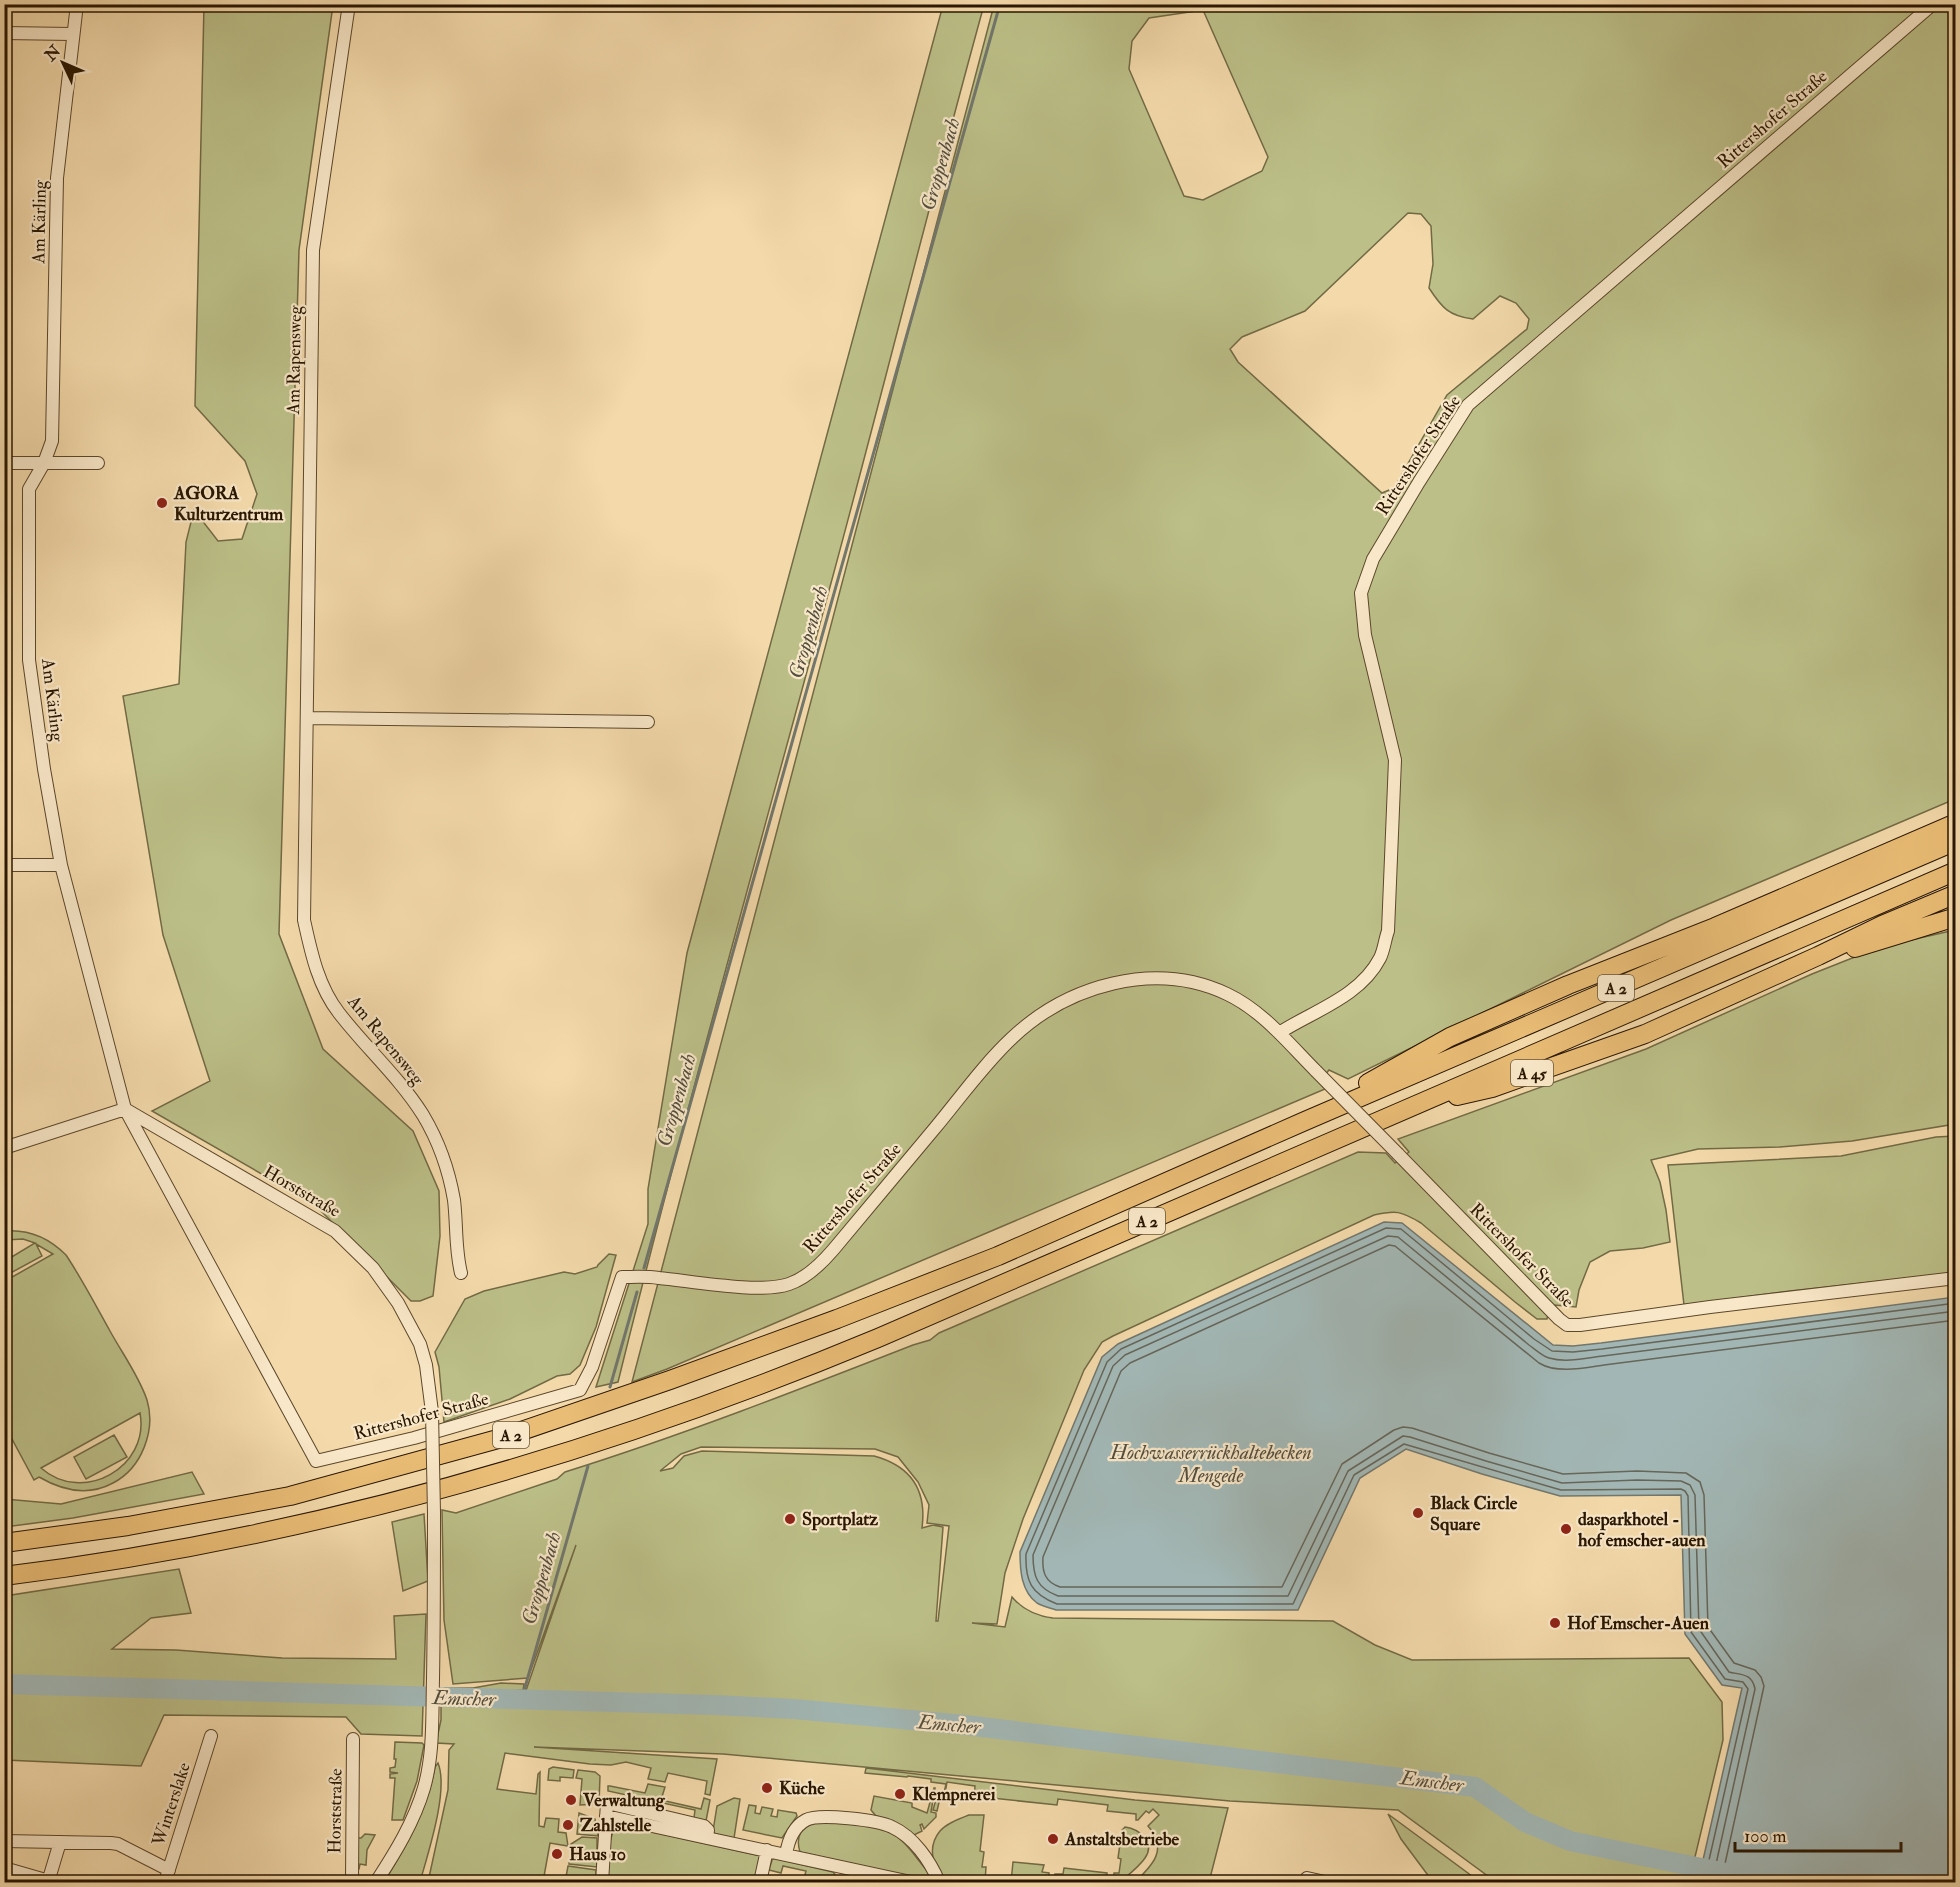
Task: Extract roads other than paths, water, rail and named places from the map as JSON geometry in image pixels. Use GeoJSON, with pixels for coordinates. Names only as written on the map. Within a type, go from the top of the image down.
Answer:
{"type":"FeatureCollection","features":[{"type":"Feature","properties":{"kind":"highway"},"geometry":{"type":"LineString","coordinates":[[1305,1121],[1450,1037],[1568,985],[1715,927],[1956,823]]}},
{"type":"Feature","properties":{"kind":"highway","name":"A 2"},"geometry":{"type":"LineString","coordinates":[[4,1543],[128,1526],[290,1496],[498,1439],[714,1364],[998,1256],[1305,1121],[1956,841]]}},
{"type":"Feature","properties":{"kind":"highway","name":"A 2"},"geometry":{"type":"LineString","coordinates":[[4,1576],[75,1567],[293,1526],[506,1471],[716,1402],[878,1338],[1956,872]]}},
{"type":"Feature","properties":{"kind":"highway"},"geometry":{"type":"LineString","coordinates":[[1818,956],[1882,924],[1956,894]]}},
{"type":"Feature","properties":{"kind":"highway"},"geometry":{"type":"LineString","coordinates":[[1818,956],[1847,950],[1956,917]]}},
{"type":"Feature","properties":{"kind":"highway","name":"A 45"},"geometry":{"type":"LineString","coordinates":[[1417,1105],[1492,1088],[1645,1034],[1818,956]]}},
{"type":"Feature","properties":{"kind":"street","name":"Am Kärling"},"geometry":{"type":"LineString","coordinates":[[77,4],[57,178],[52,441],[44,463],[29,489],[29,660],[60,865],[125,1109]]}},
{"type":"Feature","properties":{"kind":"street","name":"Am Rapensweg"},"geometry":{"type":"LineString","coordinates":[[349,4],[313,250],[304,920],[320,981],[338,1012],[393,1075],[423,1116],[443,1159],[453,1200],[461,1273]]}},
{"type":"Feature","properties":{"kind":"street","name":"Rittershofer Straße"},"geometry":{"type":"LineString","coordinates":[[1279,1033],[1355,988],[1380,958],[1388,931],[1395,760],[1365,634],[1361,593],[1373,559],[1419,482],[1468,405],[1933,4]]}},
{"type":"Feature","properties":{"kind":"street"},"geometry":{"type":"LineString","coordinates":[[4,33],[72,34]]}},
{"type":"Feature","properties":{"kind":"street"},"geometry":{"type":"LineString","coordinates":[[4,463],[98,463]]}},
{"type":"Feature","properties":{"kind":"street"},"geometry":{"type":"LineString","coordinates":[[307,718],[648,722]]}},
{"type":"Feature","properties":{"kind":"street"},"geometry":{"type":"LineString","coordinates":[[4,865],[60,865]]}},
{"type":"Feature","properties":{"kind":"street","name":"Rittershofer Straße"},"geometry":{"type":"LineString","coordinates":[[125,1109],[316,1461],[414,1438],[580,1390],[592,1367],[622,1277],[655,1277],[738,1287],[777,1287],[801,1279],[819,1266],[1013,1037],[1058,1004],[1098,988],[1132,979],[1164,978],[1199,984],[1227,995],[1251,1009],[1279,1033],[1559,1319],[1567,1324],[1580,1325],[1956,1278]]}},
{"type":"Feature","properties":{"kind":"street"},"geometry":{"type":"LineString","coordinates":[[4,1148],[125,1109]]}},
{"type":"Feature","properties":{"kind":"street","name":"Horststraße"},"geometry":{"type":"LineString","coordinates":[[125,1109],[335,1231],[373,1268],[398,1303],[420,1344],[426,1365],[432,1412],[434,1513],[430,1764],[419,1803],[407,1830],[376,1882]]}},
{"type":"Feature","properties":{"kind":"street","name":"Winterslake"},"geometry":{"type":"LineString","coordinates":[[167,1876],[211,1736]]}},
{"type":"Feature","properties":{"kind":"street","name":"Horststraße"},"geometry":{"type":"LineString","coordinates":[[352,1882],[353,1739]]}},
{"type":"Feature","properties":{"kind":"street"},"geometry":{"type":"LineString","coordinates":[[602,1882],[606,1816],[911,1882]]}},
{"type":"Feature","properties":{"kind":"street"},"geometry":{"type":"LineString","coordinates":[[786,1855],[793,1832],[809,1818],[824,1817],[878,1823],[893,1827],[921,1850],[939,1882]]}},
{"type":"Feature","properties":{"kind":"street"},"geometry":{"type":"LineString","coordinates":[[4,1841],[118,1844],[167,1876]]}},
{"type":"Feature","properties":{"kind":"street"},"geometry":{"type":"LineString","coordinates":[[4,1868],[48,1882],[60,1842]]}},
{"type":"Feature","properties":{"kind":"street"},"geometry":{"type":"LineString","coordinates":[[760,1882],[767,1850]]}},
{"type":"Feature","properties":{"kind":"street"},"geometry":{"type":"LineString","coordinates":[[1307,1878],[1325,1882]]}},
{"type":"Feature","properties":{"kind":"water","name":"Hochwasserrückhaltebecken Mengede"},"geometry":{"type":"Polygon","coordinates":[[[1384,1222],[1402,1223],[1553,1345],[1573,1346],[1601,1343],[1955,1297],[1955,1882],[1698,1882],[1742,1688],[1722,1685],[1685,1634],[1681,1495],[1560,1496],[1406,1449],[1360,1478],[1298,1610],[1056,1610],[1039,1604],[1032,1598],[1023,1580],[1020,1552],[1102,1357],[1118,1344],[1384,1222]]]}},
{"type":"Feature","properties":{"kind":"waterway","name":"Groppenbach"},"geometry":{"type":"LineString","coordinates":[[644,1268],[1000,4]]}},
{"type":"Feature","properties":{"kind":"waterway","name":"Groppenbach"},"geometry":{"type":"LineString","coordinates":[[610,1387],[637,1292]]}},
{"type":"Feature","properties":{"kind":"waterway","name":"Groppenbach"},"geometry":{"type":"LineString","coordinates":[[522,1698],[588,1466]]}},
{"type":"Feature","properties":{"kind":"waterway","name":"Emscher"},"geometry":{"type":"LineString","coordinates":[[4,1684],[715,1705],[794,1709],[965,1725],[1475,1787],[1525,1822],[1570,1841],[1726,1873]]}},
{"type":"Feature","properties":{"kind":"place","name":"AGORA Kulturzentrum"},"geometry":{"type":"Point","coordinates":[162,503]}},
{"type":"Feature","properties":{"kind":"place","name":"Black Circle Square"},"geometry":{"type":"Point","coordinates":[1418,1513]}},
{"type":"Feature","properties":{"kind":"place","name":"Sportplatz"},"geometry":{"type":"Point","coordinates":[790,1519]}},
{"type":"Feature","properties":{"kind":"place","name":"dasparkhotel - hof emscher-auen"},"geometry":{"type":"Point","coordinates":[1566,1529]}},
{"type":"Feature","properties":{"kind":"place","name":"Hof Emscher-Auen"},"geometry":{"type":"Point","coordinates":[1555,1623]}},
{"type":"Feature","properties":{"kind":"place","name":"Küche"},"geometry":{"type":"Point","coordinates":[767,1788]}},
{"type":"Feature","properties":{"kind":"place","name":"Klempnerei"},"geometry":{"type":"Point","coordinates":[900,1794]}},
{"type":"Feature","properties":{"kind":"place","name":"Verwaltung"},"geometry":{"type":"Point","coordinates":[571,1800]}},
{"type":"Feature","properties":{"kind":"place","name":"Zahlstelle"},"geometry":{"type":"Point","coordinates":[568,1825]}},
{"type":"Feature","properties":{"kind":"place","name":"Anstaltsbetriebe"},"geometry":{"type":"Point","coordinates":[1053,1839]}},
{"type":"Feature","properties":{"kind":"place","name":"Haus 10"},"geometry":{"type":"Point","coordinates":[557,1854]}}]}
